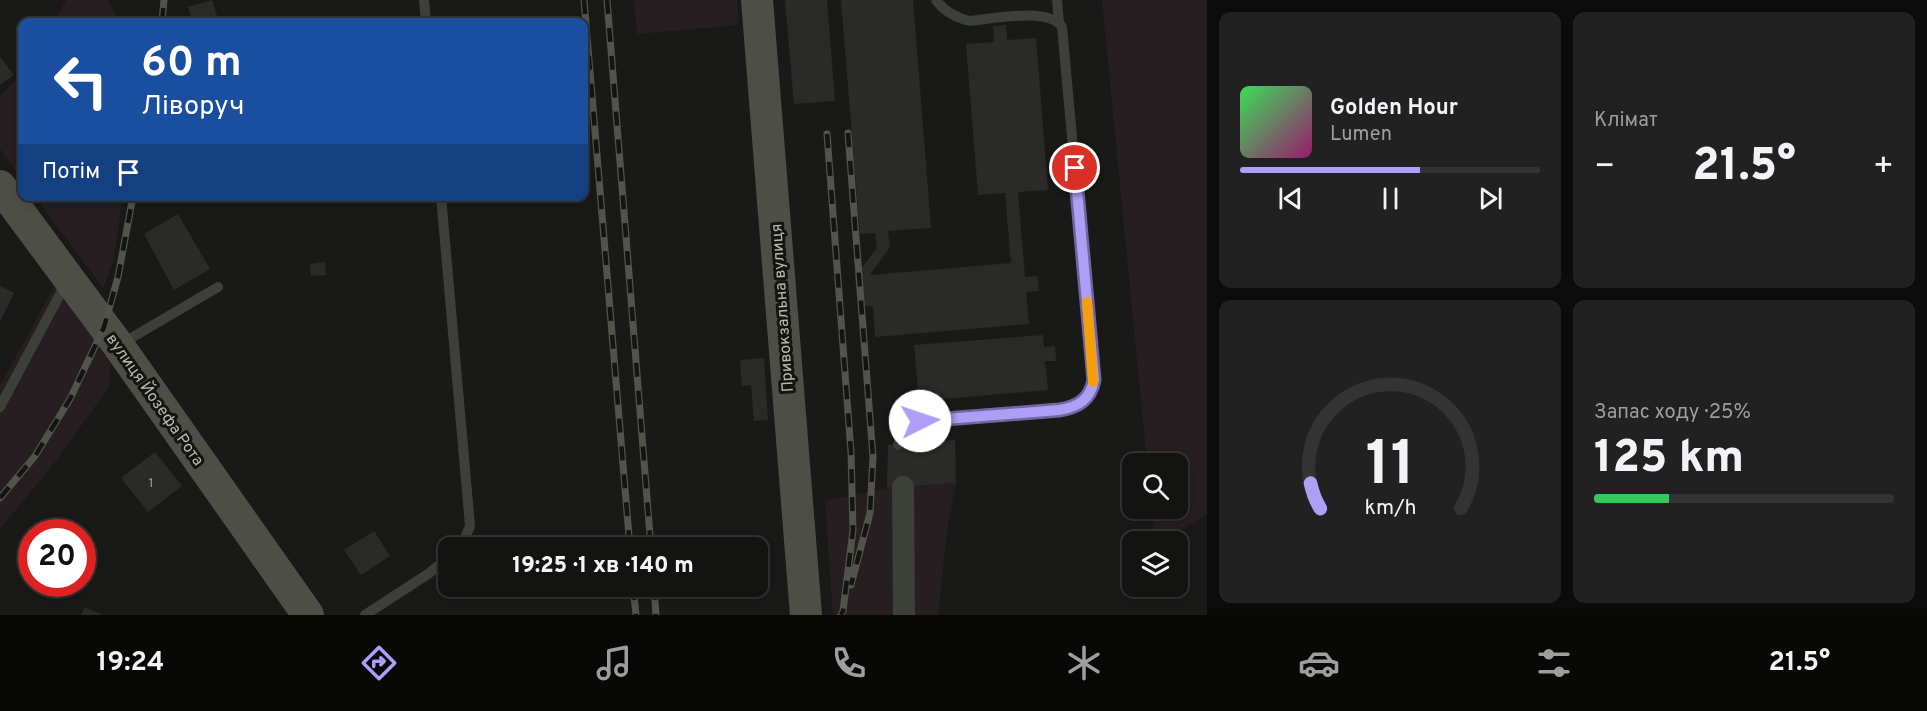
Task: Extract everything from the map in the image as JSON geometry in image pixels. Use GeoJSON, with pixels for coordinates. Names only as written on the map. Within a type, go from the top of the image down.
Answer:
{"type":"FeatureCollection","features":[{"type":"Feature","properties":{"kind":"main road","name":"Привокзальна вулиця"},"geometry":{"type":"LineString","coordinates":[[757,0],[806,615]]}},
{"type":"Feature","properties":{"kind":"main road","name":"вулиця Йозефа Рота"},"geometry":{"type":"LineString","coordinates":[[0,186],[118,345],[308,615]]}},
{"type":"Feature","properties":{"kind":"street"},"geometry":{"type":"LineString","coordinates":[[903,487],[904,615]]}},
{"type":"Feature","properties":{"kind":"lane"},"geometry":{"type":"LineString","coordinates":[[424,0],[426,18]]}},
{"type":"Feature","properties":{"kind":"lane"},"geometry":{"type":"LineString","coordinates":[[936,0],[949,12],[970,21],[1038,16],[1059,22]]}},
{"type":"Feature","properties":{"kind":"lane"},"geometry":{"type":"LineString","coordinates":[[898,445],[905,429],[913,423],[1068,409],[1083,402],[1092,388],[1094,380],[1088,309],[1062,27],[1059,22],[1057,0]]}},
{"type":"Feature","properties":{"kind":"lane"},"geometry":{"type":"LineString","coordinates":[[441,201],[470,526],[466,537]]}},
{"type":"Feature","properties":{"kind":"lane"},"geometry":{"type":"LineString","coordinates":[[0,407],[68,278]]}},
{"type":"Feature","properties":{"kind":"lane"},"geometry":{"type":"LineString","coordinates":[[118,345],[218,287]]}},
{"type":"Feature","properties":{"kind":"lane"},"geometry":{"type":"LineString","coordinates":[[365,615],[438,566]]}},
{"type":"Feature","properties":{"kind":"shaded area"},"geometry":{"type":"Polygon","coordinates":[[[66,0],[107,0],[118,18],[56,18],[66,0]]]}},
{"type":"Feature","properties":{"kind":"shaded area"},"geometry":{"type":"Polygon","coordinates":[[[634,0],[737,0],[739,25],[637,34],[634,0]]]}},
{"type":"Feature","properties":{"kind":"shaded area"},"geometry":{"type":"Polygon","coordinates":[[[1102,0],[1207,0],[1207,514],[1179,531],[1154,531],[1153,519],[1188,519],[1188,453],[1146,453],[1102,0]]]}},
{"type":"Feature","properties":{"kind":"shaded area"},"geometry":{"type":"Polygon","coordinates":[[[18,77],[18,174],[0,149],[0,96],[18,77]]]}},
{"type":"Feature","properties":{"kind":"shaded area"},"geometry":{"type":"Polygon","coordinates":[[[38,201],[122,201],[114,259],[103,288],[38,201]]]}},
{"type":"Feature","properties":{"kind":"shaded area"},"geometry":{"type":"Polygon","coordinates":[[[55,285],[111,361],[109,387],[55,462],[0,529],[0,386],[55,285]]]}},
{"type":"Feature","properties":{"kind":"shaded area"},"geometry":{"type":"Polygon","coordinates":[[[956,483],[948,523],[938,615],[833,615],[825,501],[887,488],[956,483]]]}},
{"type":"Feature","properties":{"kind":"building"},"geometry":{"type":"Polygon","coordinates":[[[212,0],[218,18],[192,18],[188,7],[212,0]]]}},
{"type":"Feature","properties":{"kind":"building"},"geometry":{"type":"Polygon","coordinates":[[[785,0],[827,0],[835,101],[794,104],[785,0]]]}},
{"type":"Feature","properties":{"kind":"building"},"geometry":{"type":"Polygon","coordinates":[[[841,0],[913,0],[931,228],[888,231],[890,247],[870,275],[1011,263],[1005,193],[978,195],[966,44],[994,42],[993,26],[1006,25],[1007,40],[1036,38],[1048,190],[1018,192],[1025,277],[1037,276],[1039,291],[1026,292],[1029,324],[875,337],[873,306],[858,307],[855,276],[877,248],[875,233],[860,234],[841,0]]]}},
{"type":"Feature","properties":{"kind":"building"},"geometry":{"type":"Polygon","coordinates":[[[0,57],[14,75],[0,85],[0,57]]]}},
{"type":"Feature","properties":{"kind":"building"},"geometry":{"type":"Polygon","coordinates":[[[178,214],[210,269],[174,290],[144,234],[178,214]]]}},
{"type":"Feature","properties":{"kind":"building"},"geometry":{"type":"Polygon","coordinates":[[[325,262],[326,275],[311,276],[310,264],[325,262]]]}},
{"type":"Feature","properties":{"kind":"building"},"geometry":{"type":"Polygon","coordinates":[[[0,286],[14,293],[0,321],[0,286]]]}},
{"type":"Feature","properties":{"kind":"building"},"geometry":{"type":"Polygon","coordinates":[[[1043,335],[1044,347],[1055,346],[1056,361],[1045,361],[1048,390],[919,401],[914,345],[1043,335]]]}},
{"type":"Feature","properties":{"kind":"building"},"geometry":{"type":"Polygon","coordinates":[[[764,358],[768,420],[754,421],[751,385],[742,386],[740,360],[764,358]]]}},
{"type":"Feature","properties":{"kind":"building"},"geometry":{"type":"Polygon","coordinates":[[[955,440],[956,483],[887,488],[888,445],[955,440]]]}},
{"type":"Feature","properties":{"kind":"building"},"geometry":{"type":"Polygon","coordinates":[[[155,452],[182,486],[148,512],[121,478],[155,452]]]}},
{"type":"Feature","properties":{"kind":"building"},"geometry":{"type":"Polygon","coordinates":[[[374,531],[390,556],[361,575],[344,550],[374,531]]]}},
{"type":"Feature","properties":{"kind":"building"},"geometry":{"type":"Polygon","coordinates":[[[85,607],[103,615],[81,615],[85,607]]]}},
{"type":"Feature","properties":{"kind":"railway"},"geometry":{"type":"LineString","coordinates":[[162,18],[164,0]]}},
{"type":"Feature","properties":{"kind":"railway"},"geometry":{"type":"LineString","coordinates":[[584,0],[586,18]]}},
{"type":"Feature","properties":{"kind":"railway"},"geometry":{"type":"LineString","coordinates":[[607,0],[650,537]]}},
{"type":"Feature","properties":{"kind":"railway"},"geometry":{"type":"LineString","coordinates":[[588,48],[629,537]]}},
{"type":"Feature","properties":{"kind":"railway"},"geometry":{"type":"LineString","coordinates":[[848,133],[873,457],[870,513],[851,585]]}},
{"type":"Feature","properties":{"kind":"railway"},"geometry":{"type":"LineString","coordinates":[[827,134],[851,452],[853,530],[841,615]]}},
{"type":"Feature","properties":{"kind":"railway"},"geometry":{"type":"LineString","coordinates":[[0,498],[35,456],[70,399],[104,327],[118,277],[132,201]]}},
{"type":"Feature","properties":{"kind":"railway"},"geometry":{"type":"LineString","coordinates":[[634,597],[636,615]]}},
{"type":"Feature","properties":{"kind":"railway"},"geometry":{"type":"LineString","coordinates":[[655,597],[656,615]]}},
{"type":"Feature","properties":{"kind":"slow traffic"},"geometry":{"type":"LineString","coordinates":[[1087,302],[1093,382]]}},
{"type":"Feature","properties":{"kind":"route"},"geometry":{"type":"LineString","coordinates":[[920,421],[1068,409],[1083,402],[1088,395],[1094,380],[1075,168]]}}]}
